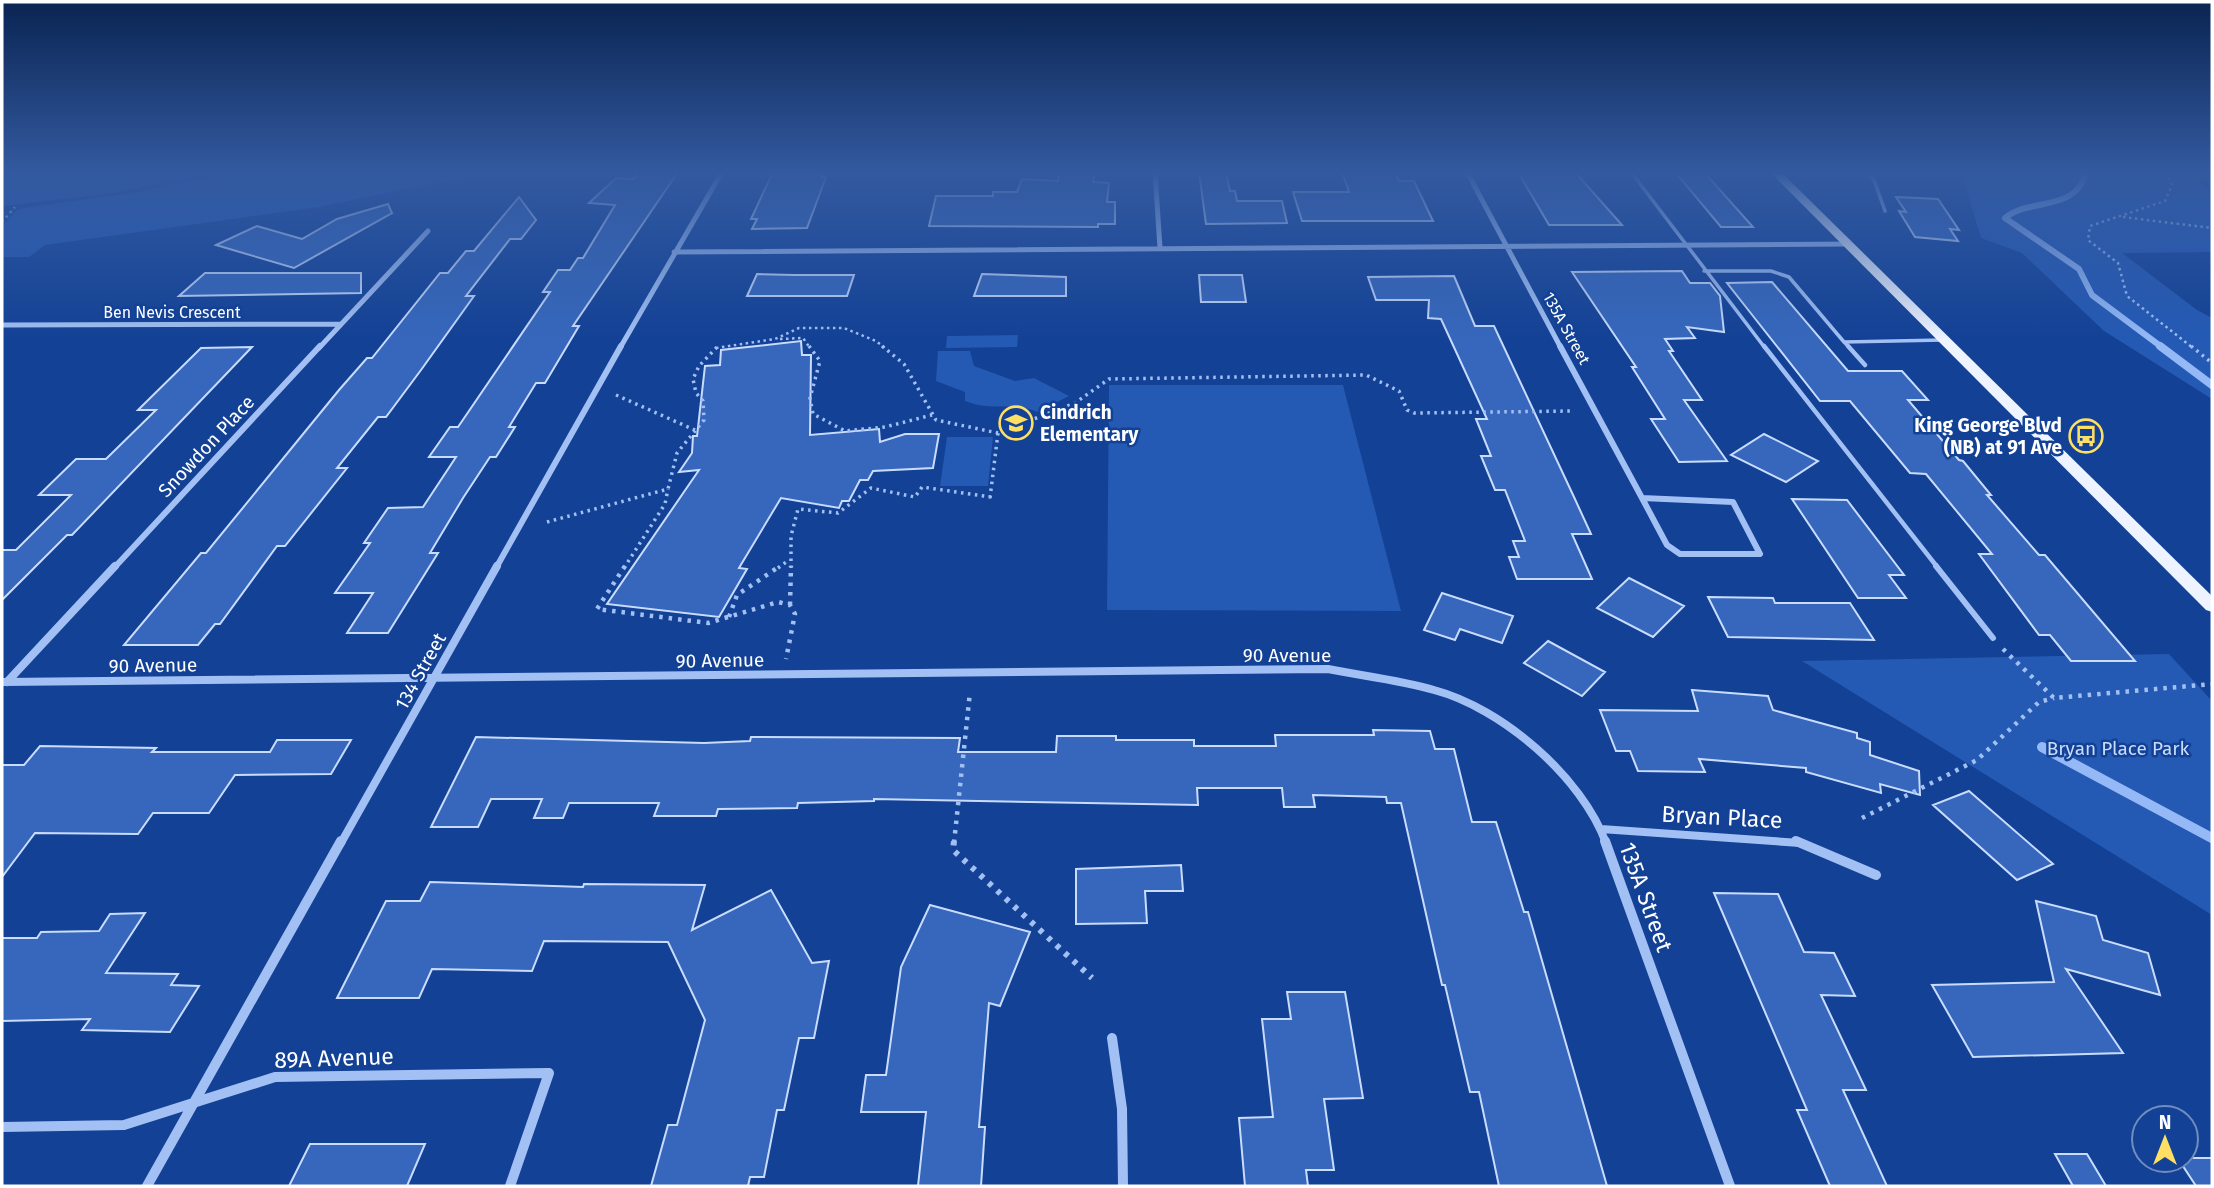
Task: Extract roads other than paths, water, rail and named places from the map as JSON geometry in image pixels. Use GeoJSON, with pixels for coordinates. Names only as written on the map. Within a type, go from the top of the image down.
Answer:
{"type":"FeatureCollection","features":[{"type":"Feature","properties":{"kind":"main road"},"geometry":{"type":"LineString","coordinates":[[1833,227],[2212,606]]}},
{"type":"Feature","properties":{"kind":"street","name":"134 Street"},"geometry":{"type":"LineString","coordinates":[[148,1186],[689,227]]}},
{"type":"Feature","properties":{"kind":"street"},"geometry":{"type":"LineString","coordinates":[[1159,227],[1160,248]]}},
{"type":"Feature","properties":{"kind":"street","name":"135A Street"},"geometry":{"type":"LineString","coordinates":[[1494,227],[1504,246],[1641,498],[1667,545],[1680,554],[1760,554],[1761,551],[1733,502],[1641,498]]}},
{"type":"Feature","properties":{"kind":"street","name":"Snowdon Place"},"geometry":{"type":"LineString","coordinates":[[4,682],[428,231]]}},
{"type":"Feature","properties":{"kind":"street"},"geometry":{"type":"LineString","coordinates":[[674,252],[1850,244]]}},
{"type":"Feature","properties":{"kind":"street","name":"Ben Nevis Crescent"},"geometry":{"type":"LineString","coordinates":[[2,325],[341,324]]}},
{"type":"Feature","properties":{"kind":"street","name":"90 Avenue"},"geometry":{"type":"LineString","coordinates":[[4,682],[1328,669],[1383,677],[1436,690]]}},
{"type":"Feature","properties":{"kind":"street","name":"135A Street"},"geometry":{"type":"LineString","coordinates":[[1436,690],[1485,711],[1526,741],[1569,779],[1601,829],[1730,1186]]}},
{"type":"Feature","properties":{"kind":"street","name":"Bryan Place"},"geometry":{"type":"LineString","coordinates":[[1601,829],[1795,841],[1876,875]]}},
{"type":"Feature","properties":{"kind":"street"},"geometry":{"type":"LineString","coordinates":[[1112,1038],[1122,1109],[1123,1186]]}},
{"type":"Feature","properties":{"kind":"street","name":"89A Avenue"},"geometry":{"type":"LineString","coordinates":[[2,1128],[124,1125],[275,1077],[549,1073],[510,1186]]}},
{"type":"Feature","properties":{"kind":"lane"},"geometry":{"type":"LineString","coordinates":[[1671,227],[1993,638]]}},
{"type":"Feature","properties":{"kind":"lane"},"geometry":{"type":"LineString","coordinates":[[1704,271],[1771,271],[1789,277],[1866,365]]}},
{"type":"Feature","properties":{"kind":"lane"},"geometry":{"type":"LineString","coordinates":[[1844,342],[1947,340]]}},
{"type":"Feature","properties":{"kind":"waterway"},"geometry":{"type":"LineString","coordinates":[[2019,227],[2079,269],[2092,295],[2163,348]]}},
{"type":"Feature","properties":{"kind":"waterway"},"geometry":{"type":"LineString","coordinates":[[2160,346],[2212,385]]}},
{"type":"Feature","properties":{"kind":"waterway"},"geometry":{"type":"LineString","coordinates":[[2042,747],[2212,838]]}},
{"type":"Feature","properties":{"kind":"place","name":"Cindrich Elementary"},"geometry":{"type":"Point","coordinates":[1016,423]}},
{"type":"Feature","properties":{"kind":"place","name":"King George Blvd (NB) at 91 Ave"},"geometry":{"type":"Point","coordinates":[2086,436]}},
{"type":"Feature","properties":{"kind":"park label","name":"Bryan Place Park"},"geometry":{"type":"Point","coordinates":[2118,748]}}]}
